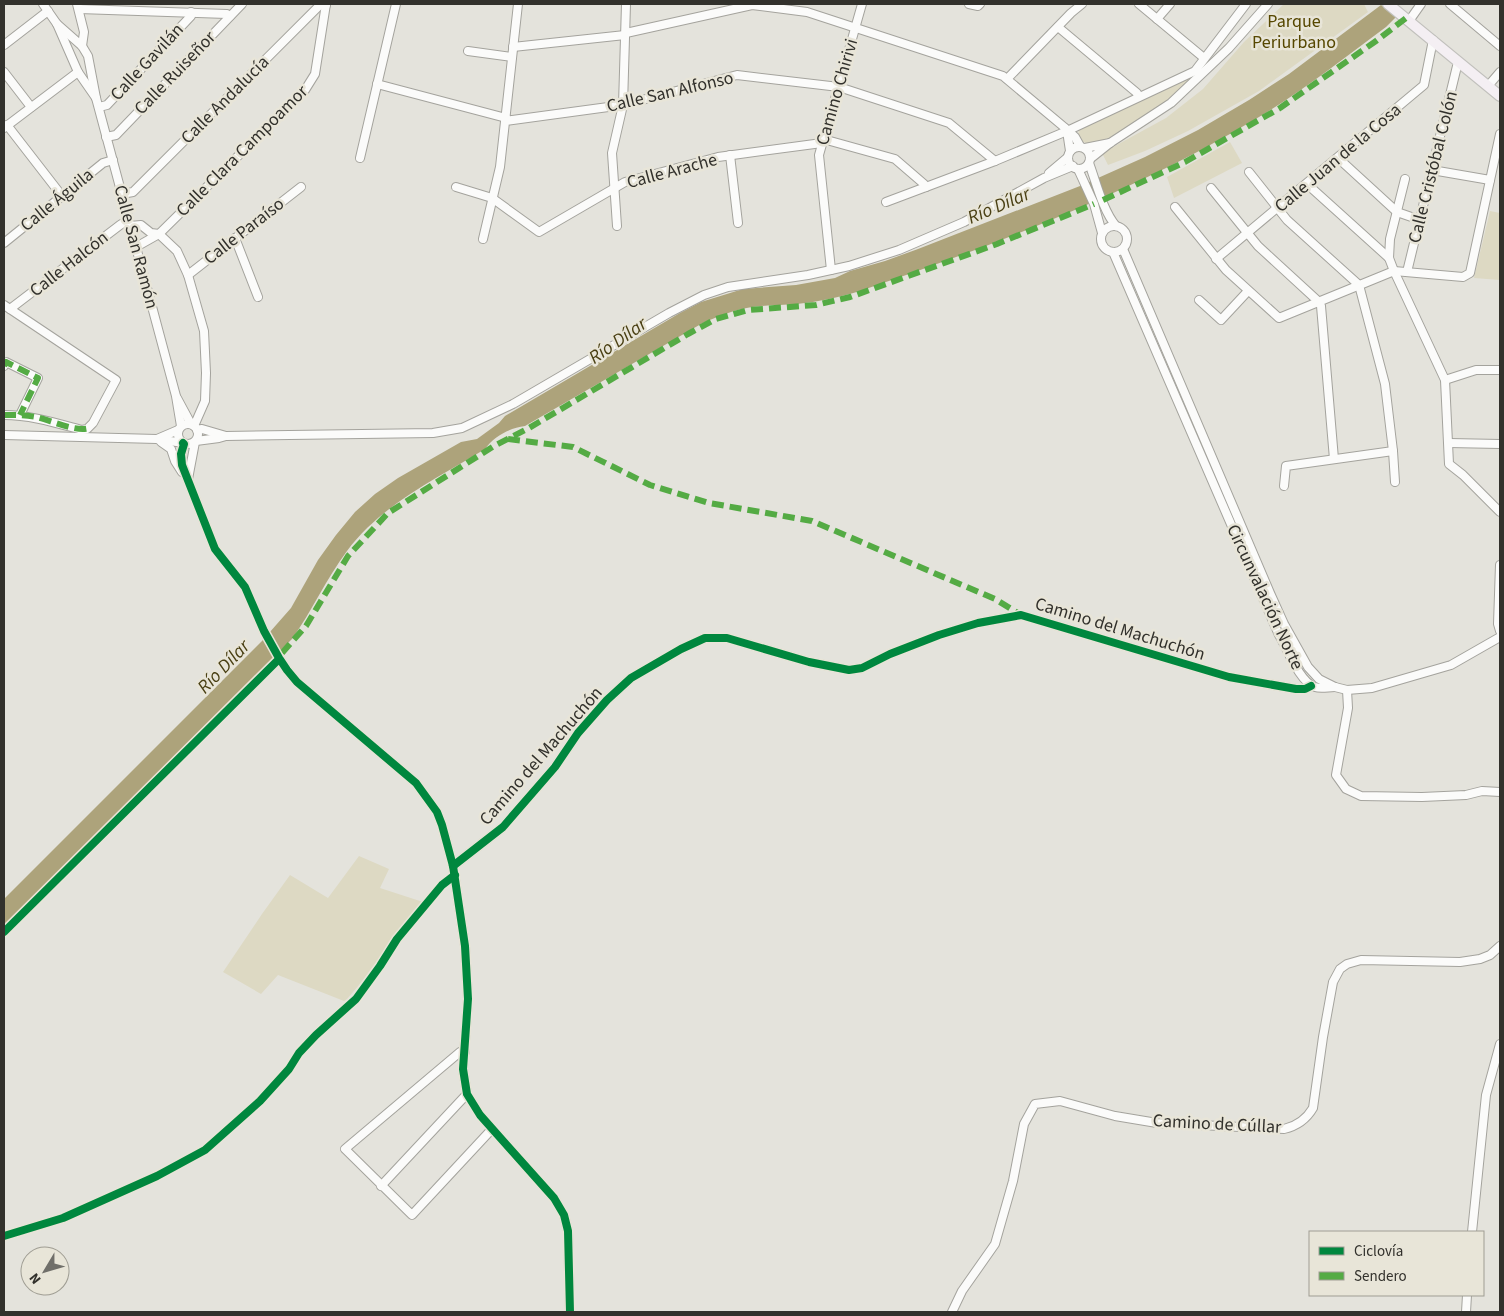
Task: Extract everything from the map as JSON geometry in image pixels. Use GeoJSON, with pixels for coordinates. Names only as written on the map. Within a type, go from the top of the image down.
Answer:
{"type":"FeatureCollection","features":[{"type":"Feature","properties":{"kind":"main road"},"geometry":{"type":"LineString","coordinates":[[1388,4],[1500,96]]}},
{"type":"Feature","properties":{"kind":"street"},"geometry":{"type":"LineString","coordinates":[[43,4],[57,24],[69,50],[73,45],[80,44]]}},
{"type":"Feature","properties":{"kind":"street","name":"Calle Ruiseñor"},"geometry":{"type":"LineString","coordinates":[[106,136],[116,134],[242,4]]}},
{"type":"Feature","properties":{"kind":"street","name":"Calle Andalucía"},"geometry":{"type":"LineString","coordinates":[[122,194],[133,192],[321,4],[326,4]]}},
{"type":"Feature","properties":{"kind":"street","name":"Calle Clara Campoamor"},"geometry":{"type":"LineString","coordinates":[[136,247],[159,234],[305,90],[315,74],[326,4]]}},
{"type":"Feature","properties":{"kind":"street"},"geometry":{"type":"LineString","coordinates":[[360,158],[396,4]]}},
{"type":"Feature","properties":{"kind":"street"},"geometry":{"type":"LineString","coordinates":[[483,239],[500,167],[518,4]]}},
{"type":"Feature","properties":{"kind":"street"},"geometry":{"type":"LineString","coordinates":[[617,226],[612,153],[623,105],[626,4]]}},
{"type":"Feature","properties":{"kind":"street","name":"Camino Chirivi"},"geometry":{"type":"LineString","coordinates":[[831,270],[819,155],[862,4]]}},
{"type":"Feature","properties":{"kind":"street"},"geometry":{"type":"LineString","coordinates":[[968,4],[979,5]]}},
{"type":"Feature","properties":{"kind":"street"},"geometry":{"type":"LineString","coordinates":[[1008,79],[1082,4]]}},
{"type":"Feature","properties":{"kind":"street"},"geometry":{"type":"LineString","coordinates":[[1139,4],[1204,58]]}},
{"type":"Feature","properties":{"kind":"street"},"geometry":{"type":"LineString","coordinates":[[1157,19],[1170,4]]}},
{"type":"Feature","properties":{"kind":"street"},"geometry":{"type":"LineString","coordinates":[[886,202],[995,161],[1067,131],[1195,71],[1246,4]]}},
{"type":"Feature","properties":{"kind":"street"},"geometry":{"type":"LineString","coordinates":[[4,435],[157,439],[192,444],[195,441],[226,436],[433,434],[462,428],[513,404],[669,313],[704,295],[738,285],[831,270],[870,260],[920,242],[964,222],[1044,178],[1075,168],[1085,167],[1110,143],[1171,102],[1199,78],[1268,4]]}},
{"type":"Feature","properties":{"kind":"street"},"geometry":{"type":"LineString","coordinates":[[1406,18],[1421,4]]}},
{"type":"Feature","properties":{"kind":"street"},"geometry":{"type":"LineString","coordinates":[[1450,4],[1500,46]]}},
{"type":"Feature","properties":{"kind":"street"},"geometry":{"type":"LineString","coordinates":[[513,47],[626,34],[752,5],[806,12],[1003,76],[1075,137],[1082,147],[1090,153],[1094,178],[1112,222],[1124,231],[1127,237],[1123,249],[1113,252],[1102,245],[1102,233],[1094,204],[1086,184],[1075,168],[1069,154],[1067,131]]}},
{"type":"Feature","properties":{"kind":"street"},"geometry":{"type":"LineString","coordinates":[[80,44],[84,32],[78,6],[228,14],[230,16]]}},
{"type":"Feature","properties":{"kind":"street"},"geometry":{"type":"LineString","coordinates":[[4,44],[48,11]]}},
{"type":"Feature","properties":{"kind":"street","name":"Calle Gavilán"},"geometry":{"type":"LineString","coordinates":[[99,107],[107,104],[191,16],[191,12]]}},
{"type":"Feature","properties":{"kind":"street"},"geometry":{"type":"LineString","coordinates":[[57,24],[80,44]]}},
{"type":"Feature","properties":{"kind":"street"},"geometry":{"type":"LineString","coordinates":[[1058,27],[1137,93],[1138,97]]}},
{"type":"Feature","properties":{"kind":"street","name":"Calle Juan de la Cosa"},"geometry":{"type":"LineString","coordinates":[[1216,259],[1424,85],[1432,40]]}},
{"type":"Feature","properties":{"kind":"street","name":"Calle San Ramón"},"geometry":{"type":"LineString","coordinates":[[80,44],[88,56],[91,65],[90,71],[96,91],[96,98]]}},
{"type":"Feature","properties":{"kind":"street","name":"Calle San Ramón"},"geometry":{"type":"LineString","coordinates":[[69,50],[79,74],[96,98],[99,107],[176,396],[179,428]]}},
{"type":"Feature","properties":{"kind":"street"},"geometry":{"type":"LineString","coordinates":[[468,52],[512,57]]}},
{"type":"Feature","properties":{"kind":"street","name":"Calle Cristóbal Colón"},"geometry":{"type":"LineString","coordinates":[[1407,272],[1458,62]]}},
{"type":"Feature","properties":{"kind":"street"},"geometry":{"type":"LineString","coordinates":[[62,196],[5,126],[79,74],[86,75],[90,71]]}},
{"type":"Feature","properties":{"kind":"street"},"geometry":{"type":"LineString","coordinates":[[4,72],[30,107]]}},
{"type":"Feature","properties":{"kind":"street"},"geometry":{"type":"LineString","coordinates":[[1488,86],[1500,72]]}},
{"type":"Feature","properties":{"kind":"street","name":"Calle San Alfonso"},"geometry":{"type":"LineString","coordinates":[[377,84],[506,119],[623,105],[737,75],[838,87],[949,123],[995,161]]}},
{"type":"Feature","properties":{"kind":"street"},"geometry":{"type":"LineString","coordinates":[[1175,207],[1216,259],[1279,318],[1394,271],[1463,277],[1470,273],[1500,134]]}},
{"type":"Feature","properties":{"kind":"street","name":"Calle Arache"},"geometry":{"type":"LineString","coordinates":[[456,187],[492,198],[540,232],[625,182],[730,155],[823,141],[895,159],[926,187]]}},
{"type":"Feature","properties":{"kind":"street"},"geometry":{"type":"LineString","coordinates":[[1044,178],[1074,148],[1110,143]]}},
{"type":"Feature","properties":{"kind":"street"},"geometry":{"type":"LineString","coordinates":[[730,155],[738,223]]}},
{"type":"Feature","properties":{"kind":"street"},"geometry":{"type":"LineString","coordinates":[[1338,158],[1397,212],[1420,220]]}},
{"type":"Feature","properties":{"kind":"street","name":"Calle Águila"},"geometry":{"type":"LineString","coordinates":[[4,243],[104,163],[113,160]]}},
{"type":"Feature","properties":{"kind":"street"},"geometry":{"type":"LineString","coordinates":[[1432,170],[1490,180]]}},
{"type":"Feature","properties":{"kind":"street"},"geometry":{"type":"LineString","coordinates":[[1249,172],[1287,220],[1360,285],[1385,384],[1395,482]]}},
{"type":"Feature","properties":{"kind":"street"},"geometry":{"type":"LineString","coordinates":[[1405,179],[1390,239],[1389,258],[1446,380],[1449,464],[1463,475],[1500,512]]}},
{"type":"Feature","properties":{"kind":"street"},"geometry":{"type":"LineString","coordinates":[[1307,184],[1389,258]]}},
{"type":"Feature","properties":{"kind":"street","name":"Calle Paraíso"},"geometry":{"type":"LineString","coordinates":[[188,275],[301,187]]}},
{"type":"Feature","properties":{"kind":"street"},"geometry":{"type":"LineString","coordinates":[[1211,188],[1258,246],[1321,306],[1334,459]]}},
{"type":"Feature","properties":{"kind":"street"},"geometry":{"type":"LineString","coordinates":[[129,223],[141,225],[151,233],[159,234],[176,251],[188,275],[204,331],[206,373],[205,401],[194,426]]}},
{"type":"Feature","properties":{"kind":"street","name":"Calle Halcón"},"geometry":{"type":"LineString","coordinates":[[6,308],[120,225],[129,223]]}},
{"type":"Feature","properties":{"kind":"street"},"geometry":{"type":"LineString","coordinates":[[1102,233],[1108,227],[1116,226]]}},
{"type":"Feature","properties":{"kind":"street"},"geometry":{"type":"LineString","coordinates":[[235,238],[258,297]]}},
{"type":"Feature","properties":{"kind":"street","name":"Circunvalación Norte"},"geometry":{"type":"LineString","coordinates":[[1123,249],[1284,624],[1308,667],[1320,679],[1334,687]]}},
{"type":"Feature","properties":{"kind":"street","name":"Circunvalación Norte"},"geometry":{"type":"LineString","coordinates":[[1113,252],[1279,635],[1302,678],[1316,688],[1334,687]]}},
{"type":"Feature","properties":{"kind":"street"},"geometry":{"type":"LineString","coordinates":[[1199,300],[1221,320],[1248,291]]}},
{"type":"Feature","properties":{"kind":"street"},"geometry":{"type":"LineString","coordinates":[[4,415],[38,418],[82,430],[91,427],[116,380],[6,308]]}},
{"type":"Feature","properties":{"kind":"street"},"geometry":{"type":"LineString","coordinates":[[4,366],[6,362],[38,378],[20,415]]}},
{"type":"Feature","properties":{"kind":"street"},"geometry":{"type":"LineString","coordinates":[[1446,380],[1476,370],[1500,370]]}},
{"type":"Feature","properties":{"kind":"street","name":"Calle San Ramón"},"geometry":{"type":"LineString","coordinates":[[176,396],[194,426]]}},
{"type":"Feature","properties":{"kind":"street"},"geometry":{"type":"LineString","coordinates":[[157,439],[186,424],[226,436]]}},
{"type":"Feature","properties":{"kind":"street"},"geometry":{"type":"LineString","coordinates":[[188,482],[195,441],[198,434],[194,426]]}},
{"type":"Feature","properties":{"kind":"street"},"geometry":{"type":"LineString","coordinates":[[179,428],[178,438],[183,444]]}},
{"type":"Feature","properties":{"kind":"street"},"geometry":{"type":"LineString","coordinates":[[157,439],[172,449],[175,462],[188,482]]}},
{"type":"Feature","properties":{"kind":"street"},"geometry":{"type":"LineString","coordinates":[[1449,443],[1500,444]]}},
{"type":"Feature","properties":{"kind":"street"},"geometry":{"type":"LineString","coordinates":[[183,444],[181,454],[182,465],[215,549],[244,587],[264,631],[279,658],[297,682],[416,783],[437,812],[453,866],[465,946],[468,984],[464,1069],[467,1094],[472,1106],[554,1198],[564,1215],[568,1231],[570,1312]]}},
{"type":"Feature","properties":{"kind":"street"},"geometry":{"type":"LineString","coordinates":[[1284,486],[1286,466],[1393,451]]}},
{"type":"Feature","properties":{"kind":"street"},"geometry":{"type":"LineString","coordinates":[[1500,565],[1498,624],[1500,631]]}},
{"type":"Feature","properties":{"kind":"street","name":"Camino del Machuchón"},"geometry":{"type":"LineString","coordinates":[[453,866],[504,827],[555,767],[578,733],[607,700],[631,678],[681,649],[706,638],[727,638],[809,662],[849,670],[862,668],[890,654],[939,635],[978,623],[1021,615],[1229,677],[1296,689],[1305,689],[1311,686]]}},
{"type":"Feature","properties":{"kind":"street"},"geometry":{"type":"LineString","coordinates":[[1334,687],[1356,691],[1372,688],[1451,665],[1500,637]]}},
{"type":"Feature","properties":{"kind":"street"},"geometry":{"type":"LineString","coordinates":[[1308,667],[1312,680],[1311,686]]}},
{"type":"Feature","properties":{"kind":"street"},"geometry":{"type":"LineString","coordinates":[[1348,690],[1348,708],[1336,775],[1346,789],[1366,796],[1422,797],[1466,795],[1482,791],[1500,792]]}},
{"type":"Feature","properties":{"kind":"street","name":"Camino de Cúllar"},"geometry":{"type":"LineString","coordinates":[[952,1312],[962,1291],[995,1244],[1014,1181],[1024,1124],[1035,1104],[1060,1101],[1115,1116],[1157,1123],[1284,1130],[1303,1121],[1313,1108],[1329,1001],[1333,982],[1340,969],[1361,960],[1460,962],[1480,959],[1500,946]]}},
{"type":"Feature","properties":{"kind":"street"},"geometry":{"type":"LineString","coordinates":[[1472,1231],[1486,1095],[1500,1044]]}},
{"type":"Feature","properties":{"kind":"street"},"geometry":{"type":"LineString","coordinates":[[465,1052],[460,1052],[345,1149],[412,1216],[492,1129]]}},
{"type":"Feature","properties":{"kind":"street"},"geometry":{"type":"LineString","coordinates":[[381,1186],[467,1094]]}},
{"type":"Feature","properties":{"kind":"street"},"geometry":{"type":"LineString","coordinates":[[1466,1312],[1467,1296]]}},
{"type":"Feature","properties":{"kind":"green space","name":"Parque Periurbano"},"geometry":{"type":"Polygon","coordinates":[[[1284,4],[1364,4],[1368,12],[1259,91],[1188,131],[1145,151],[1108,165],[1102,153],[1166,118],[1203,89],[1244,42],[1284,4]]]}},
{"type":"Feature","properties":{"kind":"green space"},"geometry":{"type":"Polygon","coordinates":[[[1197,74],[1198,76],[1144,117],[1113,136],[1099,142],[1087,143],[1083,142],[1078,136],[1079,130],[1085,126],[1197,74]]]}},
{"type":"Feature","properties":{"kind":"green space"},"geometry":{"type":"Polygon","coordinates":[[[1230,142],[1242,163],[1174,198],[1167,177],[1230,142]]]}},
{"type":"Feature","properties":{"kind":"green space"},"geometry":{"type":"Polygon","coordinates":[[[1490,211],[1500,213],[1500,280],[1474,278],[1490,211]]]}},
{"type":"Feature","properties":{"kind":"green space"},"geometry":{"type":"Polygon","coordinates":[[[359,856],[389,869],[380,888],[423,902],[403,925],[347,999],[344,1001],[278,975],[261,994],[223,972],[290,875],[328,898],[359,856]]]}},
{"type":"Feature","properties":{"kind":"shaded area"},"geometry":{"type":"Polygon","coordinates":[[[1381,5],[1396,17],[1386,27],[1275,107],[1212,144],[1164,169],[1013,235],[860,291],[813,302],[752,307],[714,318],[525,426],[503,433],[485,449],[393,506],[376,519],[347,551],[292,639],[4,926],[4,899],[262,641],[291,608],[318,560],[355,512],[375,494],[398,478],[461,442],[477,439],[499,423],[505,416],[701,302],[743,289],[796,285],[835,278],[850,271],[918,249],[1080,186],[1145,157],[1198,130],[1249,100],[1289,74],[1381,5]]]}},
{"type":"Feature","properties":{"kind":"marked path"},"geometry":{"type":"LineString","coordinates":[[1103,200],[1185,162],[1280,108],[1406,18]]}},
{"type":"Feature","properties":{"kind":"marked path"},"geometry":{"type":"LineString","coordinates":[[282,653],[306,626],[348,556],[388,513],[494,446],[529,428],[688,334],[716,319],[748,310],[816,305],[850,297],[997,244],[1094,204]]}},
{"type":"Feature","properties":{"kind":"marked path"},"geometry":{"type":"LineString","coordinates":[[4,366],[6,362],[38,378],[20,415]]}},
{"type":"Feature","properties":{"kind":"marked path"},"geometry":{"type":"LineString","coordinates":[[4,415],[36,417],[80,429],[91,427]]}},
{"type":"Feature","properties":{"kind":"marked path"},"geometry":{"type":"LineString","coordinates":[[508,439],[573,447],[650,485],[709,503],[812,521],[995,599],[1021,615]]}},
{"type":"Feature","properties":{"kind":"cycle path"},"geometry":{"type":"LineString","coordinates":[[183,443],[182,465],[215,549],[245,587],[264,631],[287,670],[297,682],[416,783],[437,812],[453,866],[465,946],[468,999],[463,1069],[467,1094],[480,1115],[554,1198],[564,1215],[568,1231],[570,1312]]}},
{"type":"Feature","properties":{"kind":"cycle path"},"geometry":{"type":"LineString","coordinates":[[453,866],[503,827],[555,767],[578,733],[607,700],[631,678],[681,649],[705,638],[727,638],[809,662],[849,670],[862,668],[890,654],[939,635],[978,623],[1021,615],[1229,677],[1296,689],[1305,689],[1311,686]]}},
{"type":"Feature","properties":{"kind":"cycle path"},"geometry":{"type":"LineString","coordinates":[[4,932],[276,662]]}},
{"type":"Feature","properties":{"kind":"cycle path"},"geometry":{"type":"LineString","coordinates":[[4,1236],[63,1218],[157,1176],[205,1150],[260,1101],[289,1069],[299,1053],[356,999],[397,939],[442,885],[455,875]]}},
{"type":"Feature","properties":{"kind":"water label","name":"Río Dílar"},"geometry":{"type":"Point","coordinates":[999,206]}},
{"type":"Feature","properties":{"kind":"water label","name":"Río Dílar"},"geometry":{"type":"Point","coordinates":[618,341]}},
{"type":"Feature","properties":{"kind":"water label","name":"Río Dílar"},"geometry":{"type":"Point","coordinates":[224,667]}}]}
